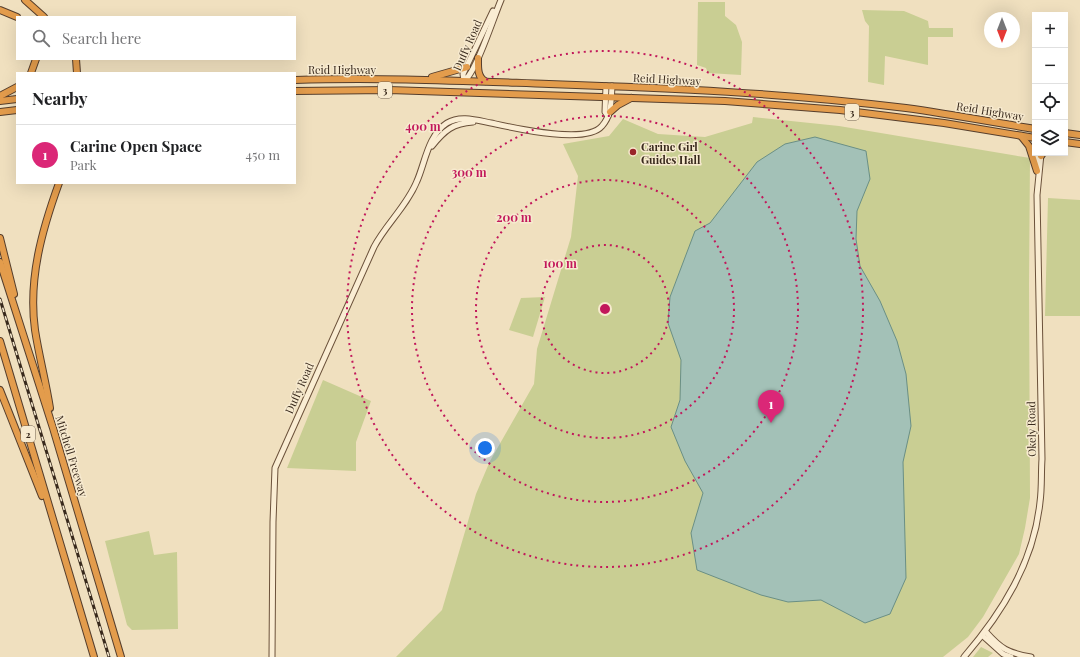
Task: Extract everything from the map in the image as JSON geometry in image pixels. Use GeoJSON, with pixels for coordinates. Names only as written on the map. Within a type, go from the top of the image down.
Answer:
{"type":"FeatureCollection","features":[{"type":"Feature","properties":{"kind":"highway"},"geometry":{"type":"LineString","coordinates":[[25,0],[43,16]]}},
{"type":"Feature","properties":{"kind":"highway"},"geometry":{"type":"LineString","coordinates":[[0,10],[16,17]]}},
{"type":"Feature","properties":{"kind":"highway"},"geometry":{"type":"LineString","coordinates":[[478,58],[480,76],[486,82]]}},
{"type":"Feature","properties":{"kind":"highway"},"geometry":{"type":"LineString","coordinates":[[30,72],[36,60]]}},
{"type":"Feature","properties":{"kind":"highway"},"geometry":{"type":"LineString","coordinates":[[76,60],[77,70]]}},
{"type":"Feature","properties":{"kind":"highway"},"geometry":{"type":"LineString","coordinates":[[407,79],[438,77],[467,67]]}},
{"type":"Feature","properties":{"kind":"highway","name":"Reid Highway"},"geometry":{"type":"LineString","coordinates":[[296,80],[407,79],[609,86],[727,92],[840,101],[929,111],[1032,128]]}},
{"type":"Feature","properties":{"kind":"highway"},"geometry":{"type":"LineString","coordinates":[[447,91],[457,88],[464,81]]}},
{"type":"Feature","properties":{"kind":"highway"},"geometry":{"type":"LineString","coordinates":[[464,81],[465,87],[475,93]]}},
{"type":"Feature","properties":{"kind":"highway"},"geometry":{"type":"LineString","coordinates":[[0,96],[16,88]]}},
{"type":"Feature","properties":{"kind":"highway","name":"Reid Highway"},"geometry":{"type":"LineString","coordinates":[[296,91],[447,91],[725,101],[840,110],[944,123],[1032,138]]}},
{"type":"Feature","properties":{"kind":"highway"},"geometry":{"type":"LineString","coordinates":[[609,114],[618,105],[632,97]]}},
{"type":"Feature","properties":{"kind":"highway"},"geometry":{"type":"LineString","coordinates":[[0,101],[16,99]]}},
{"type":"Feature","properties":{"kind":"highway"},"geometry":{"type":"LineString","coordinates":[[0,112],[16,110]]}},
{"type":"Feature","properties":{"kind":"highway"},"geometry":{"type":"LineString","coordinates":[[1068,133],[1080,135]]}},
{"type":"Feature","properties":{"kind":"highway"},"geometry":{"type":"LineString","coordinates":[[1021,136],[1029,146],[1036,171]]}},
{"type":"Feature","properties":{"kind":"highway"},"geometry":{"type":"LineString","coordinates":[[1068,143],[1080,144]]}},
{"type":"Feature","properties":{"kind":"highway"},"geometry":{"type":"LineString","coordinates":[[53,428],[35,329],[34,301],[35,274],[40,244],[59,184]]}},
{"type":"Feature","properties":{"kind":"highway"},"geometry":{"type":"LineString","coordinates":[[0,238],[8,263],[20,328]]}},
{"type":"Feature","properties":{"kind":"highway","name":"Mitchell Freeway"},"geometry":{"type":"LineString","coordinates":[[0,262],[53,428],[121,657]]}},
{"type":"Feature","properties":{"kind":"highway","name":"2"},"geometry":{"type":"LineString","coordinates":[[0,341],[94,657]]}},
{"type":"Feature","properties":{"kind":"highway"},"geometry":{"type":"LineString","coordinates":[[0,390],[55,527]]}},
{"type":"Feature","properties":{"kind":"main road","name":"Duffy Road"},"geometry":{"type":"LineString","coordinates":[[464,81],[463,74],[498,0]]}},
{"type":"Feature","properties":{"kind":"main road","name":"Duffy Road"},"geometry":{"type":"LineString","coordinates":[[464,81],[469,76],[478,58],[501,0]]}},
{"type":"Feature","properties":{"kind":"main road"},"geometry":{"type":"LineString","coordinates":[[609,86],[609,114]]}},
{"type":"Feature","properties":{"kind":"main road","name":"Duffy Road"},"geometry":{"type":"LineString","coordinates":[[272,657],[272,522],[275,468],[374,247],[387,225],[413,189],[433,139],[446,124],[459,119],[579,136],[599,130],[609,114]]}},
{"type":"Feature","properties":{"kind":"main road","name":"Okely Road"},"geometry":{"type":"LineString","coordinates":[[1038,179],[1036,171],[1040,156]]}},
{"type":"Feature","properties":{"kind":"main road","name":"Okely Road"},"geometry":{"type":"LineString","coordinates":[[964,657],[984,634],[1018,579],[1035,529],[1040,502],[1042,459],[1038,179],[1041,156]]}},
{"type":"Feature","properties":{"kind":"main road"},"geometry":{"type":"LineString","coordinates":[[984,634],[1003,654],[1011,657]]}},
{"type":"Feature","properties":{"kind":"main road"},"geometry":{"type":"LineString","coordinates":[[984,634],[1010,653],[1031,657]]}},
{"type":"Feature","properties":{"kind":"green space"},"geometry":{"type":"Polygon","coordinates":[[[698,2],[725,2],[725,16],[736,25],[742,42],[741,75],[708,73],[706,68],[697,65],[698,2]]]}},
{"type":"Feature","properties":{"kind":"green space"},"geometry":{"type":"Polygon","coordinates":[[[862,10],[904,11],[928,21],[929,28],[953,28],[953,37],[928,37],[928,65],[885,56],[884,85],[868,82],[869,26],[865,21],[862,10]]]}},
{"type":"Feature","properties":{"kind":"green space"},"geometry":{"type":"Polygon","coordinates":[[[753,117],[839,126],[1030,158],[1030,498],[1019,554],[983,617],[968,637],[943,657],[396,657],[442,610],[476,494],[490,461],[534,384],[537,349],[571,237],[578,176],[563,144],[609,136],[623,119],[658,134],[705,137],[752,123],[753,117]]]}},
{"type":"Feature","properties":{"kind":"green space"},"geometry":{"type":"Polygon","coordinates":[[[1048,198],[1080,200],[1080,316],[1045,316],[1048,198]]]}},
{"type":"Feature","properties":{"kind":"green space"},"geometry":{"type":"Polygon","coordinates":[[[545,297],[533,337],[509,330],[521,298],[545,297]]]}},
{"type":"Feature","properties":{"kind":"green space"},"geometry":{"type":"Polygon","coordinates":[[[323,380],[371,401],[356,442],[356,471],[287,468],[323,380]]]}},
{"type":"Feature","properties":{"kind":"green space"},"geometry":{"type":"Polygon","coordinates":[[[149,531],[154,555],[177,552],[178,629],[132,630],[127,625],[105,541],[149,531]]]}},
{"type":"Feature","properties":{"kind":"green space"},"geometry":{"type":"Polygon","coordinates":[[[981,647],[993,653],[988,657],[973,657],[981,647]]]}},
{"type":"Feature","properties":{"kind":"water"},"geometry":{"type":"Polygon","coordinates":[[[815,137],[866,151],[870,179],[857,211],[856,239],[860,266],[880,301],[897,341],[906,374],[911,426],[903,462],[906,578],[890,614],[865,623],[821,600],[788,602],[761,595],[697,570],[691,533],[703,493],[685,461],[671,427],[680,400],[681,360],[668,323],[670,297],[695,231],[710,223],[757,162],[785,144],[815,137]]]}},
{"type":"Feature","properties":{"kind":"railway"},"geometry":{"type":"LineString","coordinates":[[0,299],[109,657]]}},
{"type":"Feature","properties":{"kind":"place","name":"Carine Girl Guides Hall"},"geometry":{"type":"Point","coordinates":[633,152]}},
{"type":"Feature","properties":{"kind":"place","name":"Carine Open Space"},"geometry":{"type":"Point","coordinates":[771,423]}}]}
